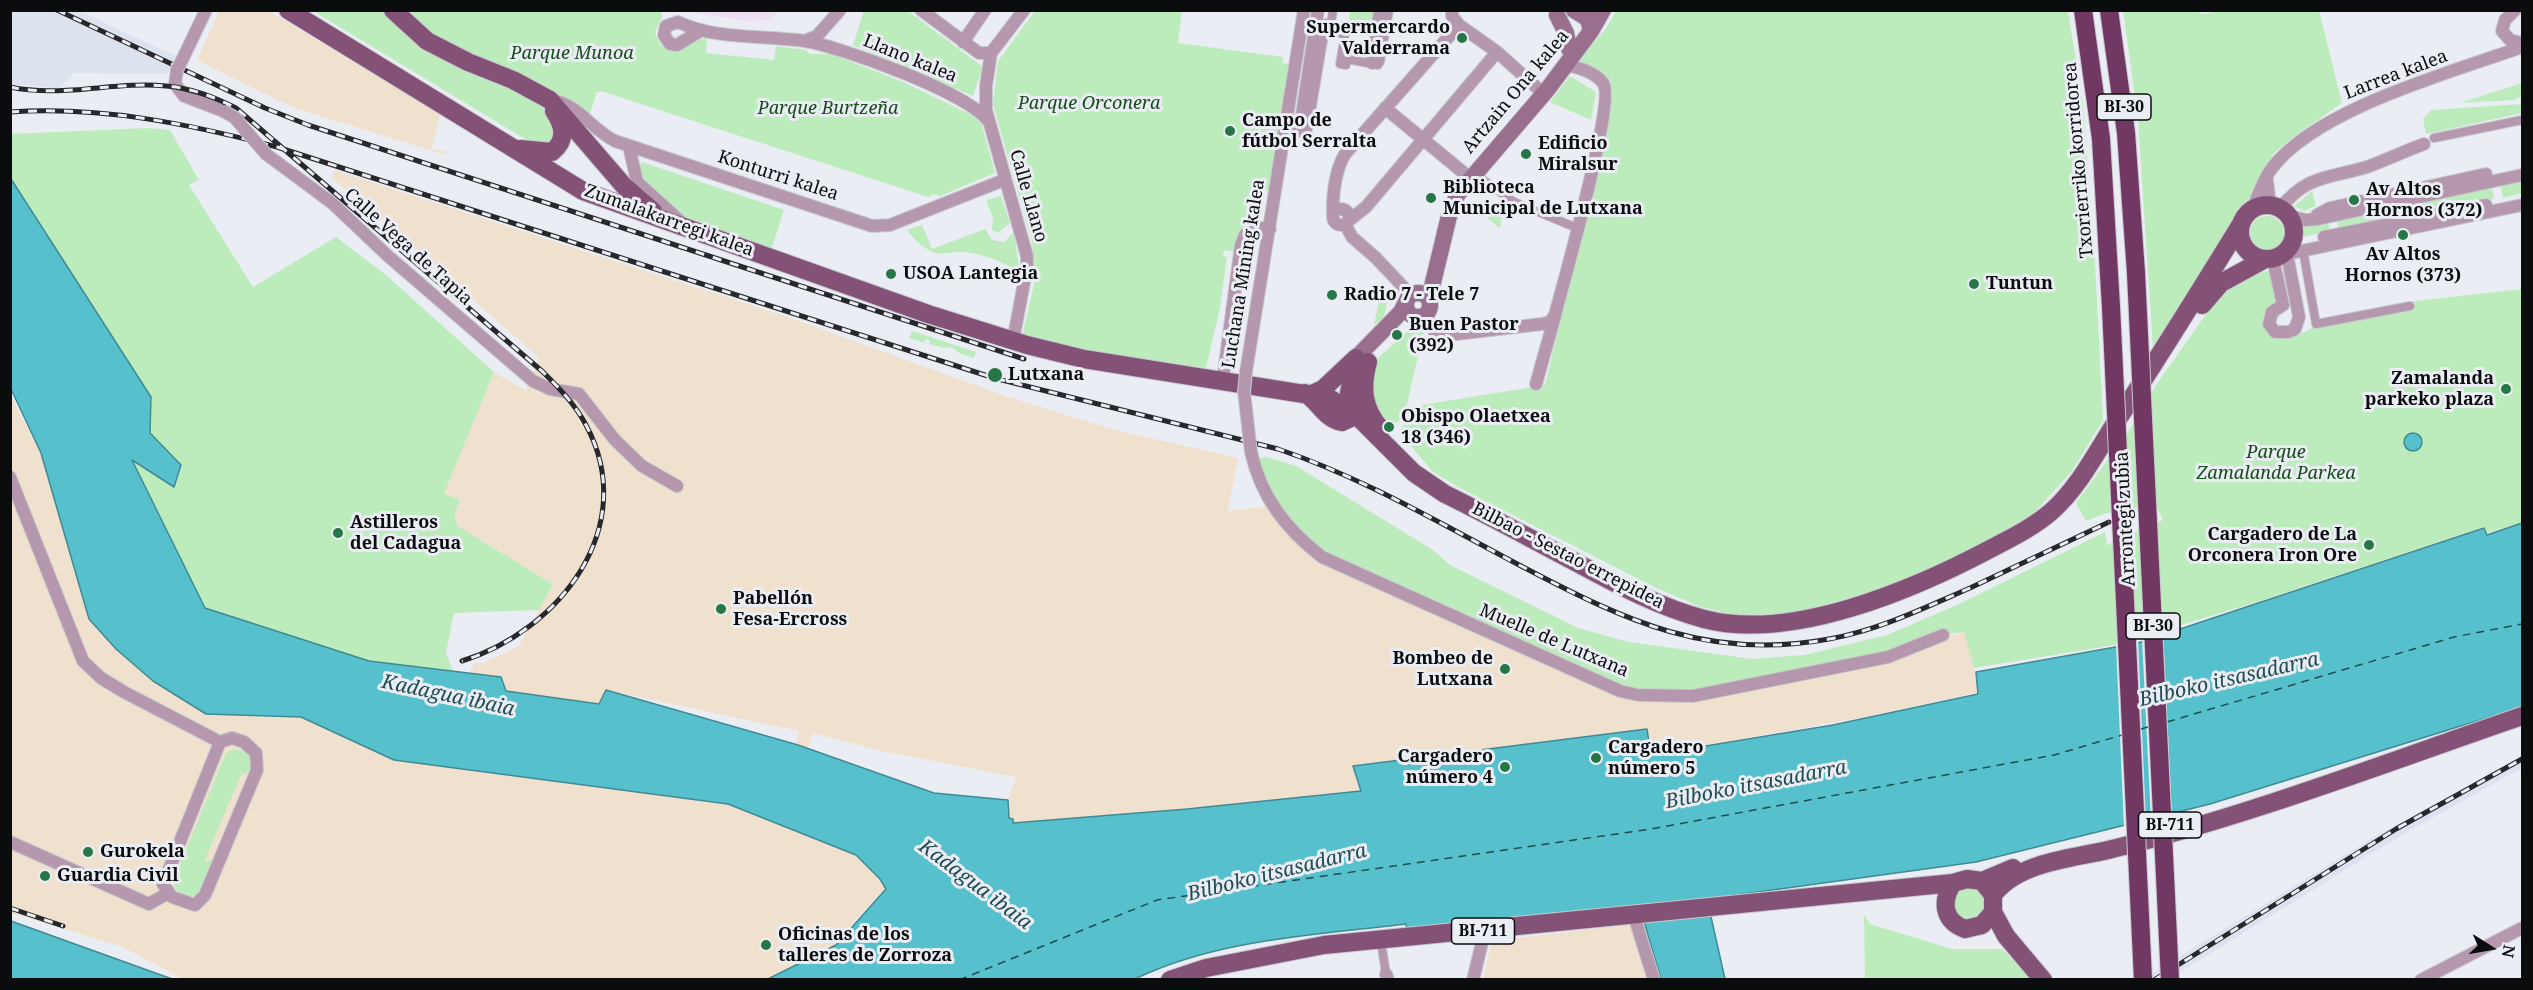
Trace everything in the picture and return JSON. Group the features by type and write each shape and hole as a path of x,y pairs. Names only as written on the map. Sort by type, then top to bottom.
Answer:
{"highway":[{"name":"Txorierriko korridorea","path":"2083,10 2101,140 2111,307"},
{"name":"Arrontegi zubia","path":"2109,10 2122,93 2132,203 2170,980"},
{"name":"Arrontegi zubia","path":"2111,307 2143,980"}],"main road":[{"name":"Zumalakarregi kalea","path":"288,10 583,191 1013,341 1084,359 1330,395 1359,410"},
{"path":"393,10 427,41 513,80 547,99 624,186 657,214 699,230"},
{"path":"1574,10 1593,21"},
{"path":"1569,49 1566,33 1557,15 1593,21"},
{"name":"Artzain Ona kalea","path":"1541,91 1569,49 1593,21"},
{"name":"Artzain Ona kalea","path":"1362,360 1401,312 1419,306 1450,210 1470,175 1541,91 1566,66 1593,21"},
{"path":"512,147 538,153 552,152 560,145 563,135 561,121 547,99"},
{"path":"2266,213 2294,231 2283,254 2256,258 2244,248 2240,232 2266,213"},
{"name":"Bilbao - Sestao errepidea","path":"1359,410 1445,494 1649,600 1681,612 1733,624 1758,624 1812,616 1884,598 1959,565 2027,529 2053,510 2074,485 2161,354 2266,213"},
{"name":"Bilbao - Sestao errepidea","path":"2161,354 2221,283 2283,254"},
{"path":"1308,393 1323,389 1362,360"},
{"path":"1359,410 1351,373 1362,360"},
{"name":"BI-711","path":"1790,899 1841,902 1921,891 1939,900 1945,906 1946,914 1957,926 1974,928 1987,903 2002,882 2050,862 2185,830 2523,716"},
{"name":"BI-711","path":"1170,980 1206,968 1324,945 1953,883 1967,879 1987,903"},
{"path":"1945,906 1945,898 1953,883"},
{"path":"1987,903 2006,936 2043,980"}],"street":[{"name":"Calle Vega de Tapia","path":"206,10 177,70 175,84 184,96 234,117 266,154 332,203 388,256 533,381 550,389 579,394 621,447 642,466 677,486"},
{"path":"804,41 822,31 840,10"},
{"name":"Llano kalea","path":"921,10 979,53 991,53"},
{"path":"963,42 985,10"},
{"path":"990,127 986,90 991,53 1024,10"},
{"name":"Luchana Mining kalea","path":"1251,452 1244,392 1246,372 1288,130 1304,10"},
{"path":"1288,130 1298,126 1301,121 1318,10"},
{"path":"1288,130 1302,134 1308,130 1331,10"},
{"path":"1331,10 1330,31 1345,34 1340,64 1346,65 1347,59 1380,62 1389,10"},
{"path":"1372,63 1380,10"},
{"path":"1452,10 1452,16 1459,25 1497,52 1541,91"},
{"path":"2515,10 2505,20 2502,31 2510,40 2523,45"},
{"path":"1459,25 1340,161 1333,216 1337,210 1345,209 1349,215 1346,223 1352,237 1376,258 1419,306 1435,333 1459,333 1542,324 1550,322 1555,315"},
{"name":"Llano kalea","path":"700,31 804,41 837,49 892,69 978,109 990,127"},
{"name":"Llano kalea","path":"822,31 826,41 837,49"},
{"name":"Larrea kalea","path":"2266,213 2266,178 2271,169 2298,143 2354,108 2523,45"},
{"path":"1346,223 1366,207 1497,52"},
{"path":"1536,384 1603,126 1606,93 1603,82 1587,71 1566,66"},
{"name":"Llano kalea","path":"968,104 978,101 986,90"},
{"name":"Konturri kalea","path":"547,99 569,106 602,135 642,151 881,227 1004,180"},
{"path":"1385,108 1422,140 1470,175 1514,202 1575,234"},
{"path":"2266,213 2298,188 2314,180 2374,164 2429,141 2523,120"},
{"name":"Calle Llano","path":"990,127 1025,247 1027,267 1013,341"},
{"path":"629,146 637,182 649,196 699,230"},
{"path":"632,165 642,151"},
{"path":"2305,220 2330,208 2523,167"},
{"path":"2266,213 2305,220 2523,175"},
{"path":"2266,178 2266,213"},
{"path":"2283,254 2334,235 2523,198"},
{"path":"2283,254 2523,205"},
{"path":"1223,379 1245,235 1254,230 1270,229"},
{"path":"2283,254 2299,317 2295,329 2288,332 2276,332 2269,324 2272,312 2283,305 2283,254"},
{"path":"2283,254 2316,324 2410,306"},
{"name":"Muelle de Lutxana","path":"1251,452 1262,488 1272,506 1287,526 1322,557 1620,691 1638,695 1694,696 1888,657 1943,635"},
{"path":"10,477 83,661 101,678 124,692 220,742 238,739 251,746 256,753 257,770 203,900 195,905 168,893 163,884 220,742"},
{"path":"10,842 149,904 168,893"},
{"path":"1638,915 1654,980"},
{"path":"2421,980 2523,928"},
{"path":"1473,980 1485,930"},
{"path":"1381,941 1387,977"}],"shaded area":[{"path":"10,11 79,11 178,57 172,71 164,74 74,73 59,88 11,84"},
{"path":"219,11 268,11 440,113 432,149 446,151 445,155 292,107 197,60"},
{"path":"685,11 777,11 771,20 746,21"},
{"path":"334,170 785,316 1008,397 1115,430 1238,458 1228,511 1272,506 1638,695 1888,657 1965,631 1980,692 1864,717 1651,755 1647,729 1353,766 1361,791 1187,809 1013,823 1009,819 1008,800 1016,777 882,751 813,733 808,749 796,745 799,731 606,690 599,704 506,691 501,677 470,673 474,663 483,663 519,646 553,584 459,527 454,520 460,500 443,493 494,372 526,391 539,357 332,178"},
{"path":"10,395 41,453 89,619 206,713 301,717 394,760 728,804 856,855 880,879 886,889 857,918 836,945 768,980 183,979 120,946 11,913"},
{"path":"2522,752 2522,768 2402,835 2169,979 2141,980 2374,837 2520,757"},
{"path":"1644,923 1661,979 1483,980 1492,941"}],"green space":[{"path":"864,10 908,11 983,67 973,96 853,45"},
{"path":"2192,10 2203,14 2224,10 2319,11 2342,103 2274,153 2248,200 2238,208 2230,228 2153,349 2138,119 2123,11"},
{"path":"313,11 383,11 399,27 433,51 534,98 556,120 552,145 535,145"},
{"name":"Parque Burtzeña","path":"398,11 662,11 662,17 655,32 661,45 667,50 681,51 695,40 707,38 706,53 774,60 776,46 806,50 810,54 831,54 903,82 980,119 995,173 940,196 934,194 928,197 604,92 597,92 589,116 556,93 432,38"},
{"name":"Parque Orconera","path":"1035,11 1182,11 1178,43 1283,57 1283,63 1291,65 1273,191 1264,190 1262,204 1251,202 1236,252 1224,250 1223,256 1227,257 1220,308 1206,368 1090,351 1022,337 1035,280 1032,242 993,104 998,61"},
{"path":"1350,11 1374,11 1372,24 1349,21"},
{"path":"1616,11 2068,11 2083,103 2095,263 2103,420 2072,471 2033,514 1946,563 1891,586 1795,613 1734,615 1701,607 1654,587 1462,489 1433,472 1399,432 1416,406 1545,385 1607,127 1609,82 1598,70 1578,60 1605,30"},
{"path":"1570,76 1596,92 1591,120 1550,102"},
{"path":"2522,83 2522,96 2514,100 2460,103"},
{"path":"2522,104 2522,113 2426,134 2423,119 2431,110"},
{"path":"148,128 170,130 199,180 189,185 253,287 336,237 386,275 494,372 444,493 460,500 455,514 459,527 553,584 539,610 454,613 446,653 453,671 369,661 204,608 136,474 132,458 174,486 181,465 150,433 151,397 11,179 11,134"},
{"path":"642,162 784,210 770,253 714,232 658,199 646,184 639,168"},
{"path":"2522,180 2522,193 2503,198 2500,184"},
{"path":"2492,186 2494,199 2338,229 2337,221"},
{"path":"2312,191 2316,206 2304,211 2294,206"},
{"path":"1001,196 1010,223 998,233 992,230 993,218 986,200"},
{"path":"1489,201 1503,211 1500,228 1482,214"},
{"path":"2267,216 2279,221 2284,233 2279,245 2267,250 2255,245 2250,233 2255,221"},
{"path":"2328,222 2330,231 2302,237 2301,226"},
{"path":"922,225 932,249 985,229 992,240 1004,242 1014,232 1020,275 1009,266 986,257 964,252 936,253 932,251 920,244 907,230"},
{"name":"Parque Zamalanda Parkea","path":"2269,271 2276,302 2264,314 2263,324 2271,336 2277,337 2303,333 2318,322 2415,301 2522,289 2522,523 2487,533 2484,527 2254,603 2115,645 1974,668 1964,632 1943,635 1888,657 1693,696 1638,695 1303,543 1251,459 1267,457 1296,466 1433,550 1450,565 1578,628 1629,642 1752,659 1804,655 1887,635 1957,605 2105,532 2107,545 2163,520 2155,503 2104,514 2086,521 2076,503 2128,432 2156,385 2223,290 2246,275"},
{"path":"1384,284 1389,290 1384,318 1374,325 1381,289"},
{"path":"1421,319 1426,321 1405,413 1397,423 1382,420 1372,402 1376,360"},
{"path":"912,331 976,352 974,358 959,353 952,347 944,348 929,344 930,340 926,339 924,343 909,338"},
{"path":"233,749 248,752 253,770 241,775 204,862 216,859 206,884 198,893 186,897 177,892 173,881 226,753"},
{"path":"1970,886 1982,891 1987,903 1982,915 1970,920 1958,915 1953,903 1958,891"},
{"path":"1864,914 1870,924 1952,949 2002,949 2032,979 1865,979"}],"water":[{"path":"11,179 151,397 150,433 181,465 174,487 132,460 205,608 369,661 501,677 506,691 599,704 606,690 798,745 934,793 1008,800 1009,818 1013,819 1013,823 1187,809 1361,791 1353,766 1647,729 1651,755 1833,725 1978,694 1976,672 2138,643 2484,528 2487,535 2522,523 2522,707 2210,804 1976,862 1707,899 1725,979 1661,979 1640,908 1407,930 1406,924 1303,936 1233,947 1200,955 1135,979 768,979 836,945 886,889 880,879 856,855 728,804 394,760 301,717 206,714 153,681 116,649 89,619 41,453 11,389"},
{"path":"2413,433 2419,436 2422,442 2419,448 2413,451 2407,448 2404,442 2407,436"},
{"path":"11,921 172,979 11,979"}],"pier":[{"path":"2163,631 2172,816 2151,821 2142,638"},
{"path":"2138,639 2146,823 2124,828 2116,644"}],"ferry route":[{"path":"2167,722 2454,637 2522,624"},
{"path":"2141,729 2151,726"},
{"path":"959,980 1157,900 1651,829 2054,755 2122,735"}],"railway":[{"path":"57,10 265,108 308,125 1024,359"},
{"path":"10,87 49,91 147,85 166,86 202,94 236,108 543,372 572,403 586,425 600,463 603,501 597,537 581,570 558,600 530,626 497,646 462,661"},
{"path":"10,112 112,114 178,124 277,147 994,378 1278,449 1372,488 1597,604 1670,632 1707,640 1745,645 1786,644 1829,639 1866,630 1901,618 1970,588 2109,522"},
{"path":"2154,980 2396,829 2522,759"},
{"path":"10,908 63,926"}],"place":[{"name":"Supermercardo Valderrama","path":"1462,38"},
{"name":"Campo de fútbol Serralta","path":"1230,131"},
{"name":"Edificio Miralsur","path":"1526,154"},
{"name":"Biblioteca Municipal de Lutxana","path":"1431,198"},
{"name":"Av Altos Hornos (372)","path":"2354,200"},
{"name":"Av Altos Hornos (373)","path":"2403,235"},
{"name":"USOA Lantegia","path":"891,274"},
{"name":"Tuntun","path":"1974,284"},
{"name":"Radio 7 - Tele 7","path":"1332,295"},
{"name":"Buen Pastor (392)","path":"1397,335"},
{"name":"Lutxana","path":"995,375"},
{"name":"Zamalanda parkeko plaza","path":"2506,389"},
{"name":"Obispo Olaetxea 18 (346)","path":"1389,427"},
{"name":"Astilleros del Cadagua","path":"338,533"},
{"name":"Cargadero de La Orconera Iron Ore","path":"2369,545"},
{"name":"Pabellón Fesa-Ercross","path":"721,609"},
{"name":"Bombeo de Lutxana","path":"1505,669"},
{"name":"Cargadero número 5","path":"1596,758"},
{"name":"Cargadero número 4","path":"1505,767"},
{"name":"Gurokela","path":"88,852"},
{"name":"Guardia Civil","path":"45,876"},
{"name":"Oficinas de los talleres de Zorroza","path":"766,945"}],"park label":[{"name":"Parque Munoa","path":"572,54"}],"water label":[{"name":"Bilboko itsasadarra","path":"2229,680"},
{"name":"Kadagua ibaia","path":"448,696"},
{"name":"Bilboko itsasadarra","path":"1756,785"},
{"name":"Bilboko itsasadarra","path":"1277,873"},
{"name":"Kadagua ibaia","path":"975,885"}]}
